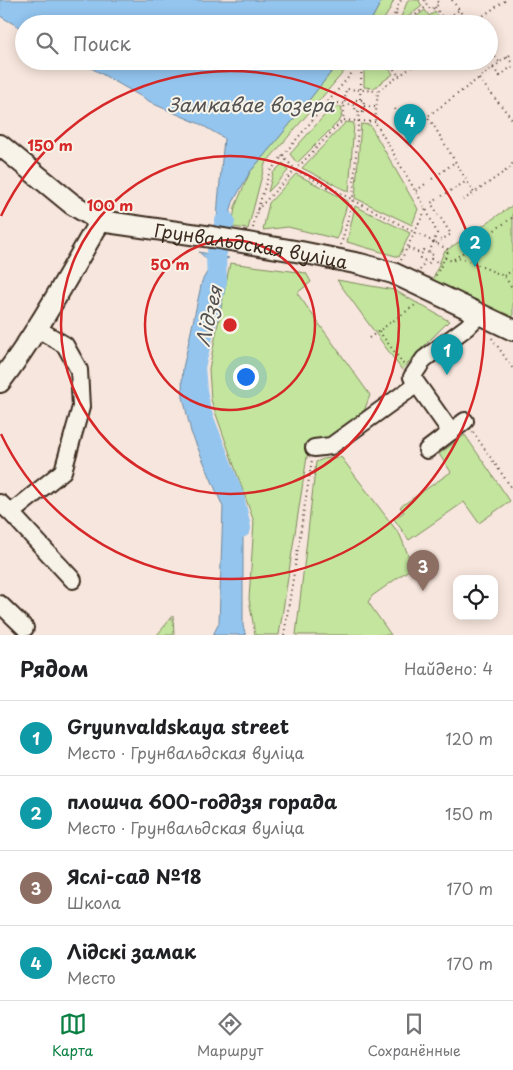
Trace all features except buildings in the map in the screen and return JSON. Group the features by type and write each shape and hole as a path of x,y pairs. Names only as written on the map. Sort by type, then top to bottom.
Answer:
{"main road":[{"name":"Грунвальдская вуліца","path":"0,145 72,204 100,221 212,237 360,264 393,273 513,330"},
{"path":"4,369 36,329 100,221"}],"street":[{"path":"314,448 331,446 415,380 424,359 467,327 480,314"},
{"path":"36,329 65,345 79,370 81,407 63,471 5,508 73,580"},
{"path":"415,380 451,432"},
{"path":"427,450 465,421"},
{"path":"0,604 25,628"}],"path":[{"path":"396,13 401,0"},
{"path":"425,0 431,10 439,4 436,0"},
{"path":"452,0 463,15"},
{"path":"484,15 506,0"},
{"path":"416,15 427,6"},
{"path":"435,7 441,15"},
{"path":"452,15 459,10"},
{"path":"498,60 500,63 509,56 513,64"},
{"path":"495,70 501,77 511,67 513,68"},
{"path":"254,223 270,170 354,70"},
{"path":"360,100 361,70"},
{"path":"395,70 399,76"},
{"path":"342,85 346,89 378,91 407,70"},
{"path":"395,109 409,132 490,70"},
{"path":"479,78 513,120"},
{"path":"257,211 344,120 346,89"},
{"path":"378,91 374,122 416,191 437,233 435,243 429,253"},
{"path":"356,100 360,100 364,100 363,112 355,111 356,100"},
{"path":"328,102 355,106"},
{"path":"364,106 376,107"},
{"path":"339,249 353,199 359,111"},
{"path":"429,118 474,193"},
{"path":"344,120 374,122"},
{"path":"282,156 296,170 449,250 435,279"},
{"path":"432,179 455,162"},
{"path":"463,200 511,167 513,162"},
{"path":"442,196 467,181"},
{"path":"416,191 428,182"},
{"path":"435,243 451,234 431,203 438,199"},
{"path":"399,264 426,209"},
{"path":"452,261 513,217"},
{"path":"407,248 422,254"},
{"path":"423,250 433,255 429,263 420,258 422,254 423,250"},
{"path":"445,258 452,261 460,258 504,276 513,289"},
{"path":"431,259 442,264"},
{"path":"419,271 425,261"},
{"path":"504,276 513,270"},
{"path":"369,338 422,300"},
{"path":"379,331 415,380"},
{"path":"489,334 513,369"},
{"path":"465,421 513,490"},
{"path":"284,635 314,448"}],"green space":[{"path":"382,0 394,0 387,15 374,15"},
{"path":"408,0 420,0 422,6 410,15 402,15"},
{"path":"425,10 428,15 419,15"},
{"path":"333,70 345,70 265,164 248,229 232,227 235,207 250,172"},
{"path":"364,70 390,70 393,74 374,88 364,87"},
{"path":"332,107 342,107 341,119 297,163 290,154"},
{"path":"346,122 354,123 349,192 302,168"},
{"path":"361,124 370,125 418,209 412,225 355,198"},
{"path":"283,163 288,171 268,192 273,173"},
{"path":"296,174 348,201 337,239 288,227 263,230 269,203"},
{"path":"513,205 513,319 432,281 444,252"},
{"path":"355,206 410,233 399,257 347,242"},
{"path":"230,263 306,273 311,282 297,293 370,395 363,414 327,442 309,444 279,635 255,635 249,599 254,522 211,400 209,369"},
{"path":"337,280 394,290 449,321 402,370"},
{"path":"465,435 510,501 479,523 464,502 409,540 394,519 404,512 400,507 451,472 439,454"},
{"path":"341,457 400,535 413,567 372,596 368,602 391,635 296,635 316,462 323,459"},
{"path":"173,616 174,635 157,635"}],"water":[{"path":"0,0 382,0 374,15 15,15 15,25 0,16"},
{"name":"Замкавае возера","path":"95,70 333,70 250,172 233,202 227,225 223,228 217,224 224,138 200,124 156,105"},
{"path":"199,252 229,258 219,262 194,376 200,412 243,522 243,626 246,635 213,635 219,623 223,507 191,432 183,397 183,368 202,281 210,267 209,261"}],"waterway":[{"name":"Лідзея","path":"225,221 216,256 217,281 195,367 201,411 234,496 241,528"}],"place":[{"name":"Лідскі замак","path":"410,145"},
{"name":"плошча 600-годдзя горада","path":"475,267"},
{"name":"Gryunvaldskaya street","path":"447,375"},
{"name":"Яслі-сад №18","path":"423,591"}]}
